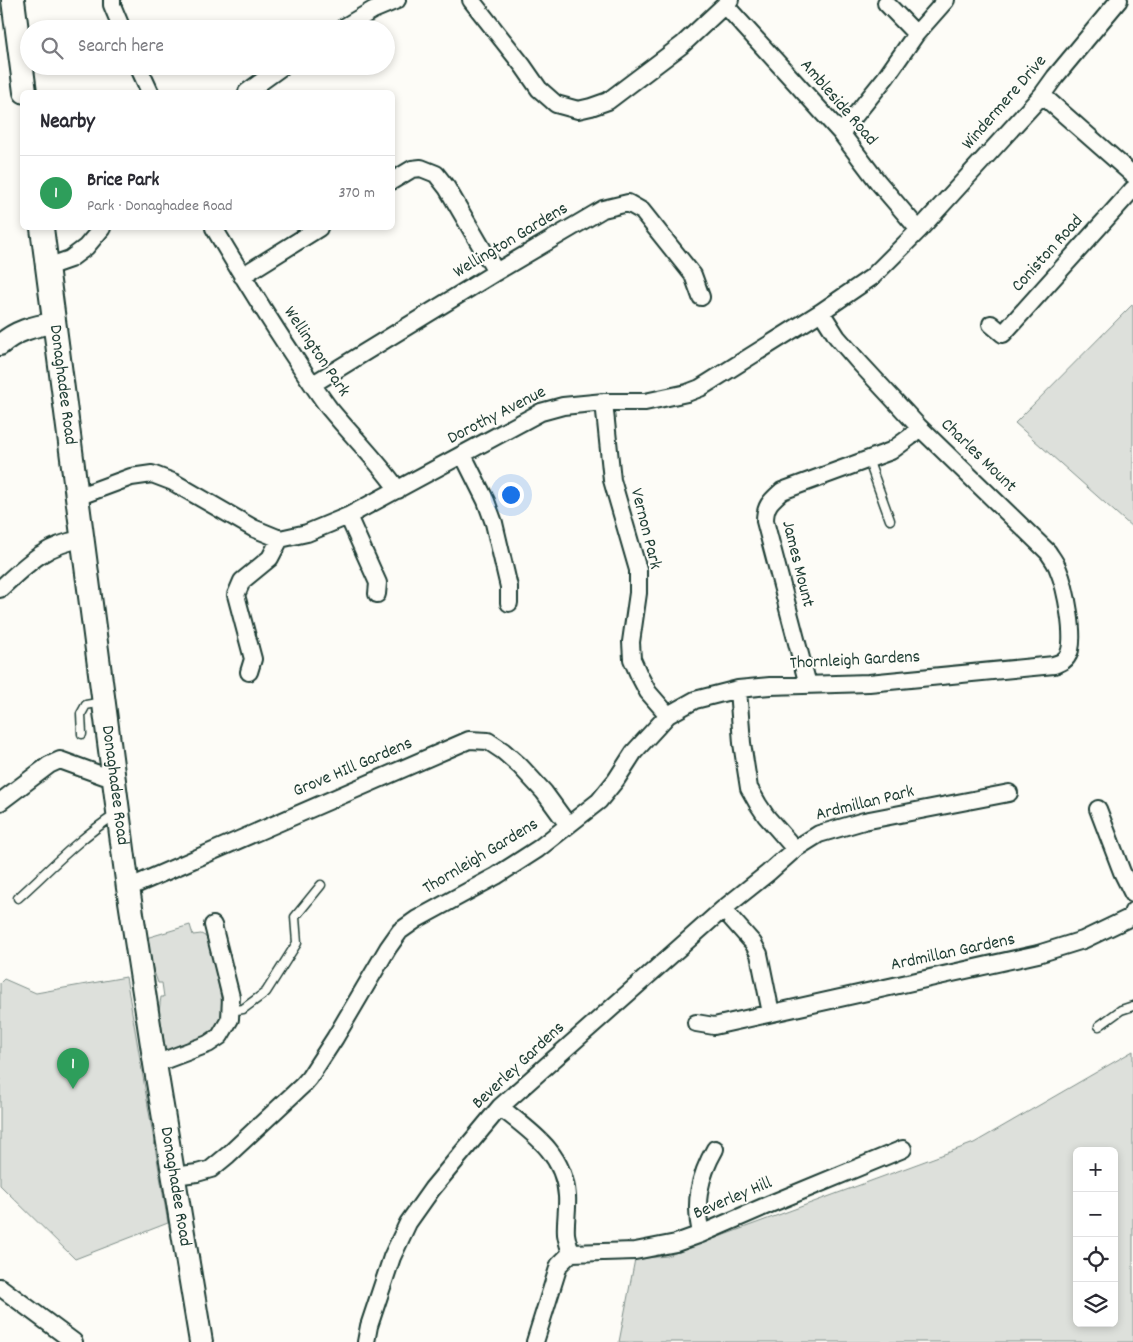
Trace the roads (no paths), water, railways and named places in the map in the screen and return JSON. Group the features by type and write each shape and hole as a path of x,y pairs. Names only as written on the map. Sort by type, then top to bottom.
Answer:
{"main road":[{"path":"13,0 20,34"},
{"path":"25,75 25,90"},
{"name":"Donaghadee Road","path":"42,230 128,888 201,1342"}],"street":[{"path":"112,0 118,20"},
{"path":"356,20 373,10 397,0"},
{"path":"471,0 539,89 556,104 578,110 608,101 682,45 727,2"},
{"path":"841,133 886,77 916,34 946,0"},
{"name":"Windermere Drive","path":"919,230 1042,95 1119,0"},
{"name":"Ambleside Road","path":"727,2 841,133 878,182 919,230"},
{"path":"886,3 916,34"},
{"path":"142,75 149,90"},
{"path":"250,90 271,75"},
{"path":"1042,95 1133,175"},
{"path":"395,179 412,169 421,168 436,174 447,188 496,272"},
{"name":"Coniston Road","path":"991,324 1003,334 1133,189"},
{"name":"Wellington Gardens","path":"312,384 603,209 628,203 642,211 693,275 701,297"},
{"path":"47,267 70,259 86,247 100,230"},
{"name":"Wellington Park","path":"215,230 275,329 312,384 330,408 388,475 398,490"},
{"path":"242,276 316,230"},
{"name":"Dorothy Avenue","path":"280,539 307,533 348,516 541,412 563,406 604,402 645,402 687,393 700,388 821,312 872,277 919,230"},
{"name":"Charles Mount","path":"821,312 837,337 852,355 919,427 1048,552 1058,568 1064,586 1072,645"},
{"path":"0,345 5,340 29,328 54,323"},
{"name":"Vernon Park","path":"604,402 612,480 638,570 638,593 631,642 632,659 648,692 668,715"},
{"name":"James Mount","path":"808,685 765,521 765,510 771,501 782,491 891,451 919,427"},
{"path":"463,455 486,501 494,523 509,587 509,603"},
{"path":"77,497 131,477 152,474 173,482 253,528 280,539 270,558 242,581 236,595 253,659 249,672"},
{"path":"348,516 378,583 377,594"},
{"path":"0,589 30,561 56,546 82,539"},
{"name":"Thornleigh Gardens","path":"174,1176 211,1169 303,1085 335,1038 400,931 416,919 496,876 538,849 599,801 616,780 634,752 668,715 695,700 738,689 770,686 869,683 1054,665 1067,658 1072,645"},
{"path":"738,689 742,743 750,788 766,816 795,849"},
{"name":"Grove HIll Gardens","path":"128,888 469,740 488,742 504,751 544,792 568,825"},
{"path":"0,802 49,764 60,760 104,776 114,776"},
{"name":"Ardmillan Park","path":"723,909 795,849 819,834 864,821 1009,793"},
{"path":"1098,809 1122,872 1133,894"},
{"path":"723,909 753,943 759,954 771,1013"},
{"name":"Beverley Gardens","path":"366,1342 369,1326 392,1257 408,1223 432,1190 500,1107 723,909"},
{"name":"Ardmillan Gardens","path":"696,1023 714,1026 1038,954 1083,940 1131,917 1133,911"},
{"path":"155,1064 208,1044 220,1036 230,1019 231,997 213,925"},
{"path":"500,1107 546,1145 557,1160 565,1178 568,1196 566,1234 571,1253 559,1265 536,1342"},
{"path":"701,1234 698,1208 701,1183 706,1164 715,1149"},
{"name":"Beverley Hill","path":"571,1253 635,1251 676,1243 904,1149"},
{"path":"0,1287 74,1342"}],"lane":[{"path":"868,459 890,520"},
{"path":"82,734 81,714 86,705 104,701"},
{"path":"18,898 82,840 118,812"},
{"path":"230,1011 243,1009 266,992 297,943 295,917 322,885"},
{"path":"1099,1026 1121,1010 1133,1006"}],"place":[{"name":"Brice Park","path":"73,1089"}]}
